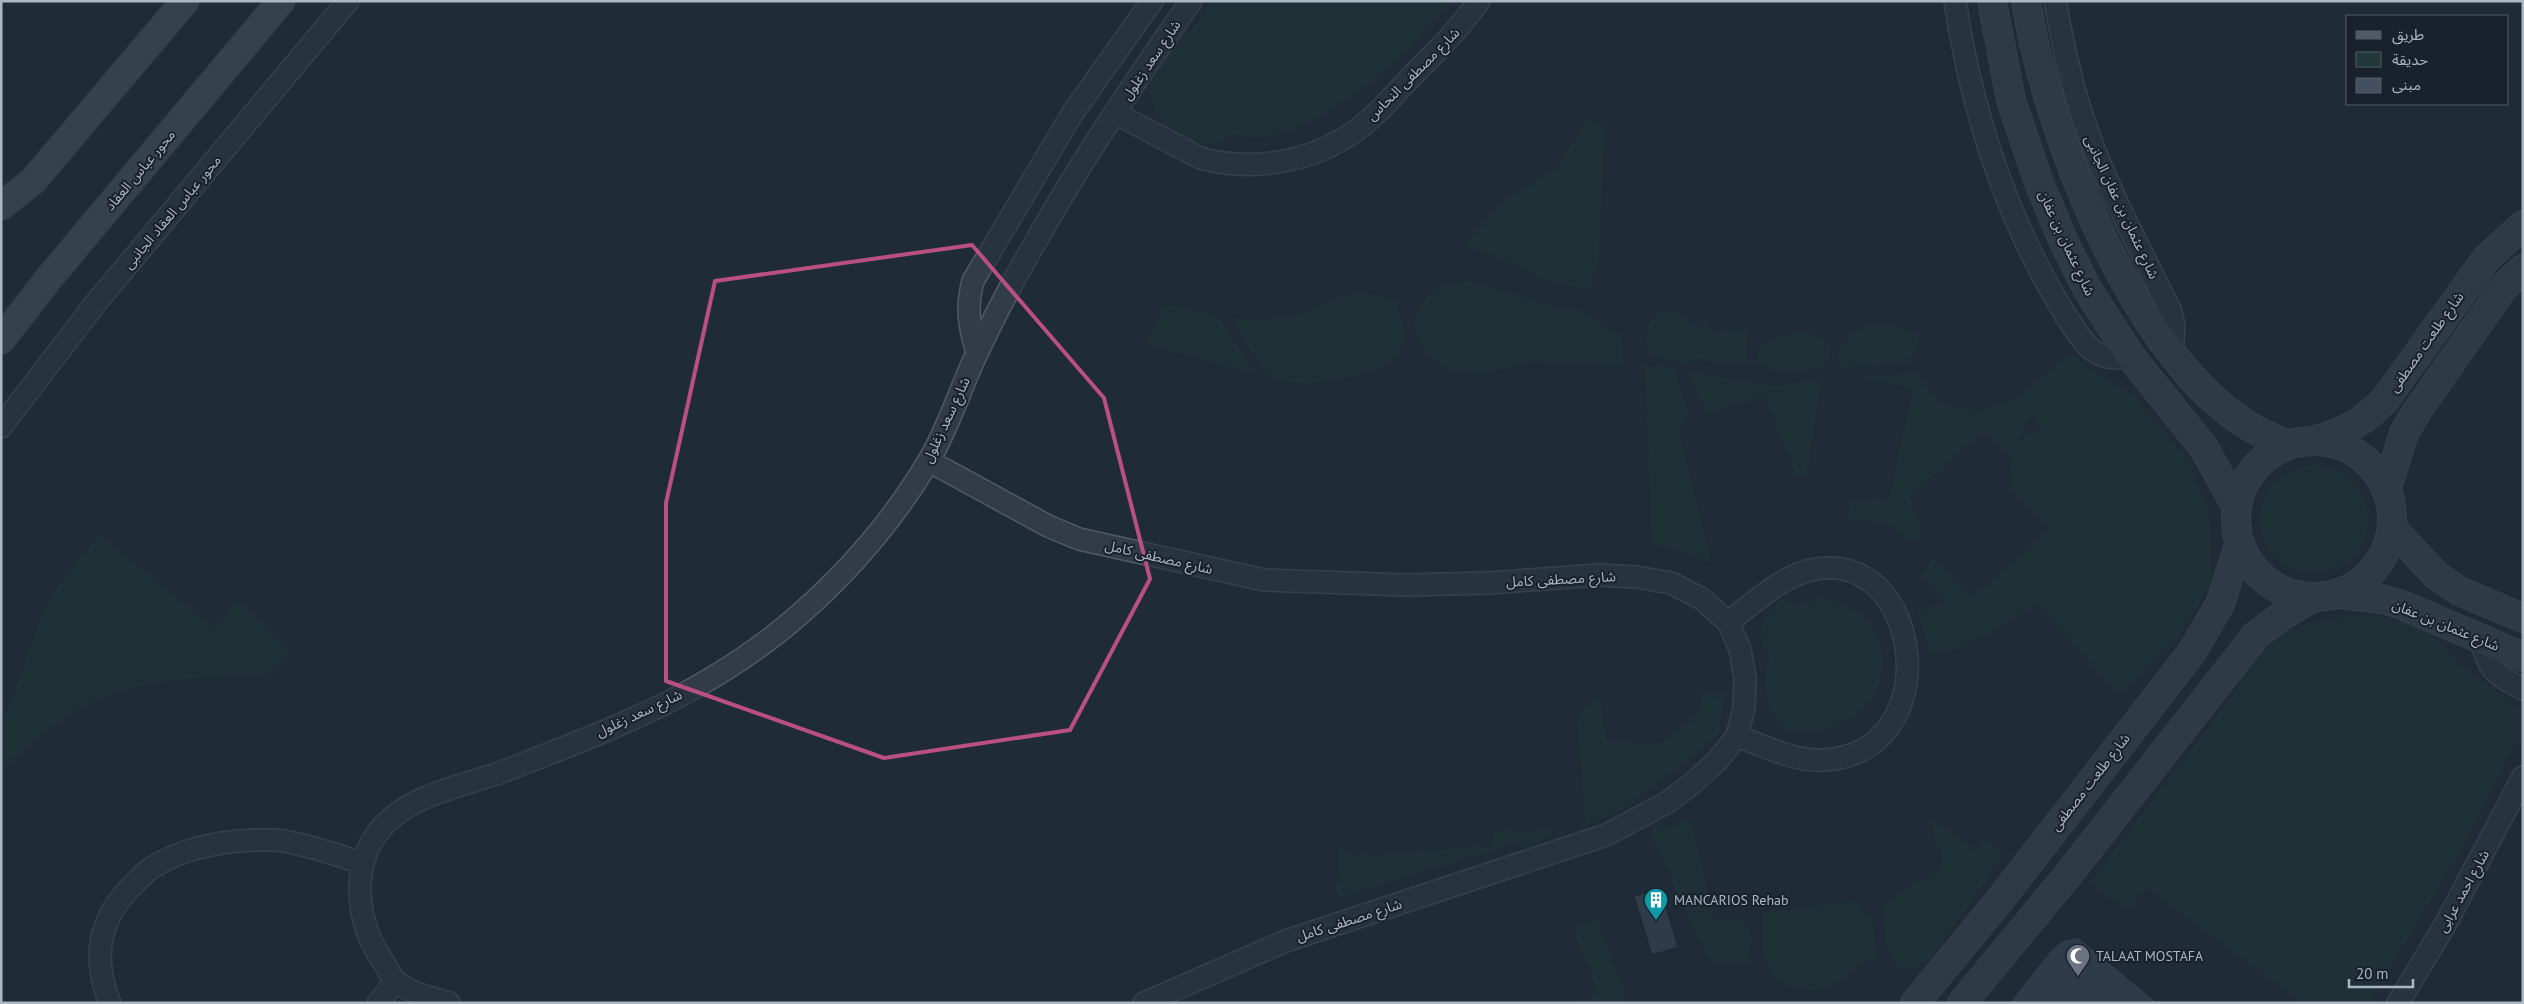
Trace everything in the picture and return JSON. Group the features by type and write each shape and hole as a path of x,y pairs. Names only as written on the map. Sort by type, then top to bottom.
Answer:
{"main road":[{"path":"1,206 33,181 184,1"},
{"name":"محور عباس العقاد","path":"1,340 50,277 281,1"}],"street":[{"path":"977,352 970,331 968,309 973,281 1072,114 1152,1"},
{"name":"شارع سعد زغلول","path":"449,1003 427,996 396,981 372,946 360,905 363,862 376,836 396,814 423,800 500,772 630,720 746,656 799,616 869,545 929,461 977,352 1034,244 1115,113 1191,1"},
{"name":"شارع مصطفى النحاس","path":"1115,113 1200,158 1214,161 1246,165 1278,162 1309,154 1340,140 1368,121 1458,30 1480,1"},
{"path":"1955,1 1961,42 1980,121 2019,227 2062,310 2089,348 2109,357 2132,357"},
{"name":"شارع عثمان بن عفان","path":"1992,1 2011,100 2038,180 2063,240 2089,292 2132,357 2204,448 2236,506"},
{"path":"2026,1 2032,44 2072,167 2104,242 2138,304 2172,353 2196,383 2239,420 2265,436 2288,444"},
{"name":"شارع عثمان بن عفان الجانبى","path":"2055,1 2066,58 2085,125 2112,189 2171,312 2174,326 2172,353"},
{"name":"محور عباس العقاد الجانبى","path":"1,427 95,304 346,4"},
{"name":"شارع طلعت مصطفى","path":"2316,440 2359,423 2374,411 2387,397 2486,258 2523,225"},
{"path":"2386,488 2404,433 2417,410 2504,287 2523,269"},
{"path":"2316,440 2345,447 2370,464 2386,488 2392,507 2392,528 2387,549 2375,568 2359,584 2339,594 2312,598 2289,594 2267,583 2250,566 2239,546 2235,526 2236,506 2242,486 2253,468 2269,454 2288,444 2316,440"},
{"name":"شارع مصطفى كامل","path":"929,461 1048,526 1079,539 1264,580 1405,585 1488,583 1599,575 1636,577 1670,583 1702,598 1728,622 1740,649 1745,678 1744,708 1737,736 1717,761 1668,802 1606,835 1286,941 1144,1003"},
{"path":"2392,528 2436,575 2459,591 2523,618"},
{"name":"شارع طلعت مصطفى","path":"1915,1003 1999,901 2192,652 2220,604 2239,546"},
{"path":"1728,622 1794,574 1813,569 1833,569 1852,573 1871,581 1887,599 1899,621 1906,644 1908,669 1904,694 1896,716 1882,737 1865,749 1845,757 1824,760 1802,759 1737,736"},
{"name":"شارع عثمان بن عفان","path":"2339,594 2382,599 2402,605 2523,657"},
{"path":"1962,1003 2068,875 2256,635 2283,615 2312,598"},
{"path":"2481,639 2489,666 2503,678 2523,689"},
{"name":"شارع احمد عرابى","path":"2398,1003 2445,925 2523,777"},
{"path":"110,1003 102,983 99,957 103,932 113,908 130,887 151,868 178,855 205,846 233,841 277,840 363,862"},
{"path":"378,1003 396,981"}],"highlighted area":[{"path":"972,245 1104,398 1150,579 1070,730 884,758 666,681 666,503 715,281"}],"green space":[{"path":"1213,1 1449,1 1397,59 1360,90 1339,104 1292,129 1274,135 1252,137 1232,135 1217,142 1202,144 1190,142 1168,129 1154,107 1151,95 1151,82 1182,35 1191,32"},
{"path":"1589,120 1605,125 1599,258 1589,288 1561,286 1465,244 1509,198 1556,169"},
{"path":"1469,280 1541,303 1581,311 1622,337 1623,364 1619,366 1533,362 1482,374 1448,370 1427,352 1414,329 1415,318 1431,291"},
{"path":"1359,292 1379,295 1395,302 1401,317 1404,342 1398,354 1386,364 1370,372 1350,378 1293,383 1273,378 1247,344 1232,318 1282,317 1307,311 1343,296"},
{"path":"1172,305 1217,315 1256,374 1147,345 1163,307"},
{"path":"1677,311 1690,326 1704,320 1713,332 1747,330 1747,363 1720,364 1695,358 1686,364 1659,358 1646,347 1648,326 1656,312"},
{"path":"1870,324 1899,325 1918,336 1919,346 1905,363 1842,367 1837,354 1850,333"},
{"path":"1810,332 1832,347 1825,367 1790,372 1774,370 1756,362 1762,342 1781,335"},
{"path":"2070,353 2094,372 2133,395 2188,460 2210,514 2212,581 2179,636 2120,694 2038,604 1958,650 1930,653 1918,611 1947,603 1920,573 1933,559 1973,598 2052,528 2012,488 2011,467 2014,452 2023,439 2041,427 2032,415 2011,457 1984,429 1909,497 1922,529 1916,543 1893,527 1850,518 1849,500 1889,499 1913,389 1858,376 1914,373 1941,403 1978,411 2021,397"},
{"path":"1645,365 1674,369 1689,415 1678,429 1712,565 1685,551 1652,543"},
{"path":"1688,371 1777,386 1822,377 1806,478 1796,475 1764,396 1707,414"},
{"path":"2314,465 2335,469 2352,481 2364,498 2368,519 2364,540 2352,557 2335,569 2314,573 2293,569 2276,557 2264,540 2260,519 2264,498 2276,481 2293,469"},
{"path":"99,535 214,628 238,600 291,652 266,677 189,679 154,684 122,692 90,704 60,720 31,743 1,771 1,719 6,715 41,617 58,586"},
{"path":"1825,598 1852,609 1870,625 1881,645 1883,666 1877,688 1864,707 1844,722 1818,732 1788,732 1775,715 1767,697 1766,679 1769,658 1761,639 1762,626 1765,619 1783,599 1800,604"},
{"path":"2375,615 2424,627 2468,672 2518,705 2523,710 2523,744 2515,745 2456,859 2368,1003 2304,1003 2146,887 2129,909 2109,897 2092,880 2237,690 2239,680 2245,668 2255,657 2281,635 2295,628 2326,620"},
{"path":"1726,687 1719,733 1681,766 1641,794 1631,805 1593,824 1586,824 1577,717 1585,707 1600,697 1606,741 1661,743 1698,715 1703,692 1714,698"},
{"path":"1690,817 1715,920 1735,918 1747,925 1750,931 1751,944 1746,963 1715,963 1707,958 1651,834 1654,826 1659,825 1667,829"},
{"path":"1933,820 1975,850 1984,840 2004,854 1935,953 1919,966 1900,972 1886,947 1883,908 1905,888 1940,869 1942,854 1934,837"},
{"path":"1551,829 1552,836 1522,848 1516,843 1340,897 1334,886 1340,884 1338,844 1352,856 1492,846 1493,832"},
{"path":"1857,901 1864,915 1872,913 1877,957 1855,966 1836,983 1820,990 1810,991 1791,986 1774,975 1768,968 1764,954 1763,913"},
{"path":"1596,919 1629,1003 1578,1003 1595,996 1597,990 1573,928"}],"building":[{"name":"MANCARIOS Rehab","path":"1660,888 1678,947 1652,955 1634,896"},
{"name":"TALAAT MOSTAFA","path":"2078,937 2158,1003 2009,1003 2051,950 2063,940"}],"place":[{"name":"MANCARIOS Rehab","path":"1656,921"},
{"name":"TALAAT MOSTAFA","path":"2078,977"}]}
